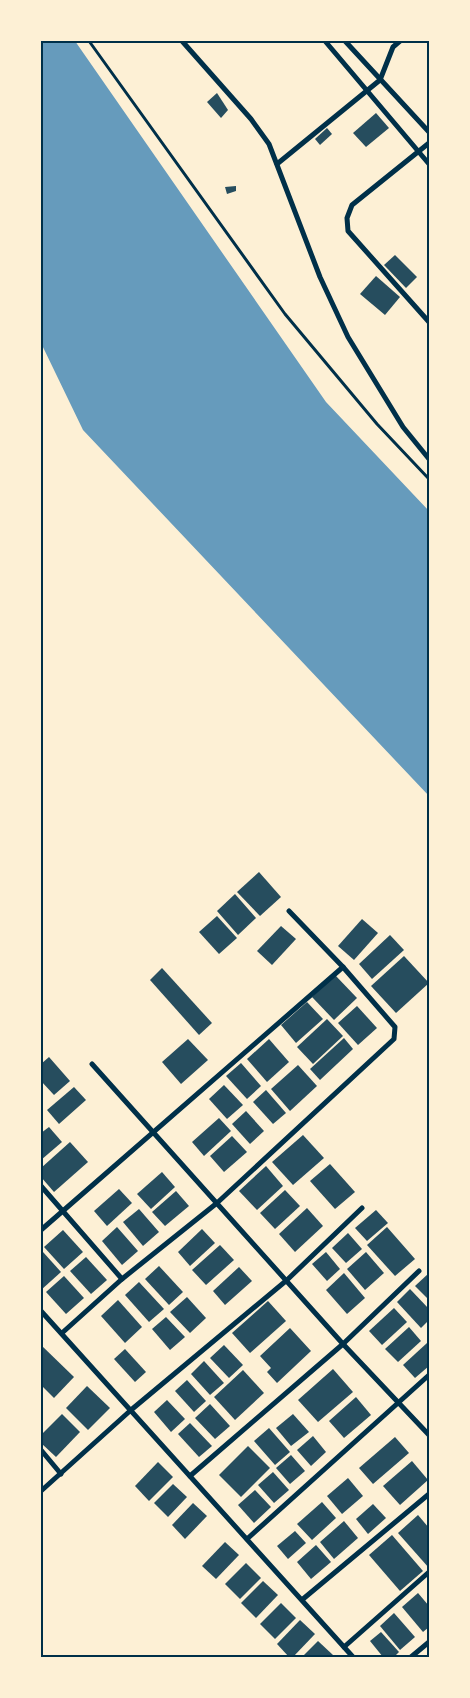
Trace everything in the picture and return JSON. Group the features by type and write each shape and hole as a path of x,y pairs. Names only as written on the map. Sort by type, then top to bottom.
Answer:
{"street":[{"path":"182,41 251,119 270,144 320,277 348,337 403,427 429,459"},
{"path":"325,41 429,164"},
{"path":"345,41 429,132"},
{"path":"277,164 380,80 393,47 400,41"},
{"path":"429,143 352,205 347,218 348,231 429,322"},
{"path":"62,1333 122,1279 217,1203 394,1039 396,1027 343,967 289,911"},
{"path":"41,1230 154,1134 343,967"},
{"path":"92,1064 343,1344 429,1435"},
{"path":"41,1186 122,1279"},
{"path":"41,1492 131,1410 287,1280 362,1208"},
{"path":"190,1476 343,1344 419,1271"},
{"path":"41,1310 303,1599 353,1657"},
{"path":"247,1539 429,1375"},
{"path":"41,1450 61,1474"},
{"path":"303,1599 429,1494"},
{"path":"344,1647 429,1572"},
{"path":"411,1657 429,1642"}],"path":[{"path":"89,41 285,314 377,424 429,480"}],"water":[{"path":"41,41 75,41 326,402 429,511 429,796 83,430 41,343"}],"building":[{"path":"217,93 228,110 221,118 207,102"},
{"path":"376,113 389,128 366,147 353,133"},
{"path":"327,128 332,134 320,145 315,139"},
{"path":"236,186 236,191 227,194 225,187"},
{"path":"395,255 417,277 406,288 384,265"},
{"path":"376,276 400,297 385,315 360,294"},
{"path":"259,872 281,897 260,916 237,892"},
{"path":"235,894 256,918 238,935 217,911"},
{"path":"217,916 237,938 219,954 199,932"},
{"path":"362,919 378,933 354,960 338,946"},
{"path":"281,926 296,939 272,965 257,951"},
{"path":"390,935 404,950 372,979 359,964"},
{"path":"404,956 429,983 396,1013 371,986"},
{"path":"162,968 212,1023 199,1035 150,980"},
{"path":"335,975 357,998 334,1020 312,997"},
{"path":"307,1002 323,1019 296,1043 281,1025"},
{"path":"357,1006 377,1028 358,1045 338,1023"},
{"path":"327,1019 343,1036 313,1064 297,1047"},
{"path":"344,1038 353,1049 320,1080 310,1069"},
{"path":"188,1039 208,1060 181,1084 162,1062"},
{"path":"269,1039 289,1062 267,1082 247,1059"},
{"path":"49,1057 70,1081 54,1095 41,1081 41,1064"},
{"path":"241,1063 261,1086 247,1099 226,1076"},
{"path":"298,1065 317,1086 290,1111 271,1089"},
{"path":"224,1085 243,1105 227,1119 209,1099"},
{"path":"74,1087 86,1100 59,1124 47,1110"},
{"path":"266,1090 286,1113 273,1124 253,1102"},
{"path":"246,1111 264,1131 250,1144 232,1124"},
{"path":"219,1118 231,1131 204,1156 192,1142"},
{"path":"49,1127 62,1142 41,1160 41,1133"},
{"path":"303,1135 324,1158 293,1185 272,1162"},
{"path":"232,1136 247,1152 224,1172 210,1156"},
{"path":"70,1142 88,1162 54,1192 41,1177 41,1168"},
{"path":"330,1164 355,1192 335,1209 310,1181"},
{"path":"266,1166 283,1186 257,1210 239,1191"},
{"path":"162,1172 175,1187 151,1209 137,1194"},
{"path":"119,1189 132,1203 107,1226 94,1211"},
{"path":"285,1190 300,1206 275,1229 260,1213"},
{"path":"176,1191 189,1206 165,1226 152,1212"},
{"path":"307,1208 323,1226 295,1252 279,1234"},
{"path":"139,1209 159,1232 143,1246 123,1222"},
{"path":"376,1210 388,1223 367,1241 355,1228"},
{"path":"117,1227 138,1251 122,1265 102,1241"},
{"path":"387,1227 415,1259 395,1276 367,1245"},
{"path":"202,1229 215,1243 190,1266 178,1252"},
{"path":"63,1230 83,1252 64,1269 44,1247"},
{"path":"348,1233 362,1249 346,1263 332,1248"},
{"path":"220,1245 234,1260 206,1285 192,1270"},
{"path":"43,1252 61,1272 41,1290 41,1253"},
{"path":"326,1252 340,1269 327,1281 312,1264"},
{"path":"366,1252 384,1273 365,1290 347,1269"},
{"path":"86,1257 107,1280 91,1294 70,1271"},
{"path":"159,1266 183,1292 169,1305 145,1279"},
{"path":"239,1267 252,1281 225,1305 213,1291"},
{"path":"344,1273 365,1298 347,1314 326,1290"},
{"path":"429,1273 429,1300 415,1286"},
{"path":"64,1276 84,1298 66,1314 46,1292"},
{"path":"139,1282 164,1309 149,1322 125,1295"},
{"path":"410,1289 429,1309 429,1320 421,1328 397,1302"},
{"path":"187,1297 206,1318 190,1333 170,1312"},
{"path":"118,1300 142,1327 125,1343 101,1316"},
{"path":"268,1301 286,1321 250,1353 232,1333"},
{"path":"394,1308 407,1322 382,1345 369,1331"},
{"path":"166,1317 185,1337 170,1350 152,1329"},
{"path":"409,1327 421,1341 398,1362 385,1349"},
{"path":"290,1328 311,1351 277,1383 267,1372 271,1368 260,1356"},
{"path":"427,1343 429,1366 415,1378 403,1365"},
{"path":"41,1345 74,1377 54,1398 41,1385"},
{"path":"224,1345 243,1365 229,1378 210,1358"},
{"path":"125,1349 146,1372 135,1382 114,1359"},
{"path":"204,1361 224,1383 210,1395 191,1374"},
{"path":"333,1369 353,1392 318,1422 298,1400"},
{"path":"243,1370 264,1393 235,1420 214,1397"},
{"path":"187,1380 206,1401 194,1412 175,1391"},
{"path":"87,1386 110,1408 88,1430 66,1408"},
{"path":"356,1397 371,1415 344,1438 329,1421"},
{"path":"167,1400 185,1419 171,1432 154,1412"},
{"path":"210,1404 230,1426 215,1439 195,1418"},
{"path":"62,1414 80,1432 56,1457 41,1443 41,1435"},
{"path":"293,1414 309,1432 291,1446 276,1428"},
{"path":"190,1423 212,1446 199,1457 178,1434"},
{"path":"269,1428 290,1452 275,1465 254,1441"},
{"path":"313,1436 326,1452 311,1466 297,1450"},
{"path":"395,1437 409,1453 373,1484 359,1468"},
{"path":"248,1446 270,1468 241,1497 219,1475"},
{"path":"291,1455 305,1471 290,1484 276,1468"},
{"path":"412,1461 428,1480 400,1505 383,1486"},
{"path":"158,1462 173,1477 149,1501 135,1486"},
{"path":"273,1472 289,1490 274,1503 258,1485"},
{"path":"348,1478 363,1496 342,1514 327,1496"},
{"path":"173,1484 187,1497 168,1517 154,1503"},
{"path":"255,1490 271,1507 254,1523 238,1505"},
{"path":"322,1502 336,1518 312,1540 297,1524"},
{"path":"193,1503 207,1516 185,1539 172,1525"},
{"path":"373,1504 386,1518 368,1534 356,1519"},
{"path":"418,1515 429,1528 429,1568 398,1533"},
{"path":"344,1521 358,1538 334,1559 320,1542"},
{"path":"295,1531 306,1543 288,1559 277,1546"},
{"path":"392,1535 423,1571 400,1591 369,1555"},
{"path":"225,1542 239,1555 216,1579 202,1566"},
{"path":"316,1545 331,1562 311,1579 297,1562"},
{"path":"246,1563 261,1578 240,1599 225,1584"},
{"path":"263,1581 278,1595 256,1618 241,1603"},
{"path":"418,1593 429,1606 429,1627 423,1632 402,1607"},
{"path":"281,1603 296,1618 275,1639 260,1624"},
{"path":"394,1613 415,1637 400,1650 380,1626"},
{"path":"300,1620 315,1634 293,1657 289,1657 277,1644"},
{"path":"381,1632 399,1652 394,1657 383,1657 370,1641"},
{"path":"318,1641 333,1655 331,1657 302,1657"}]}
